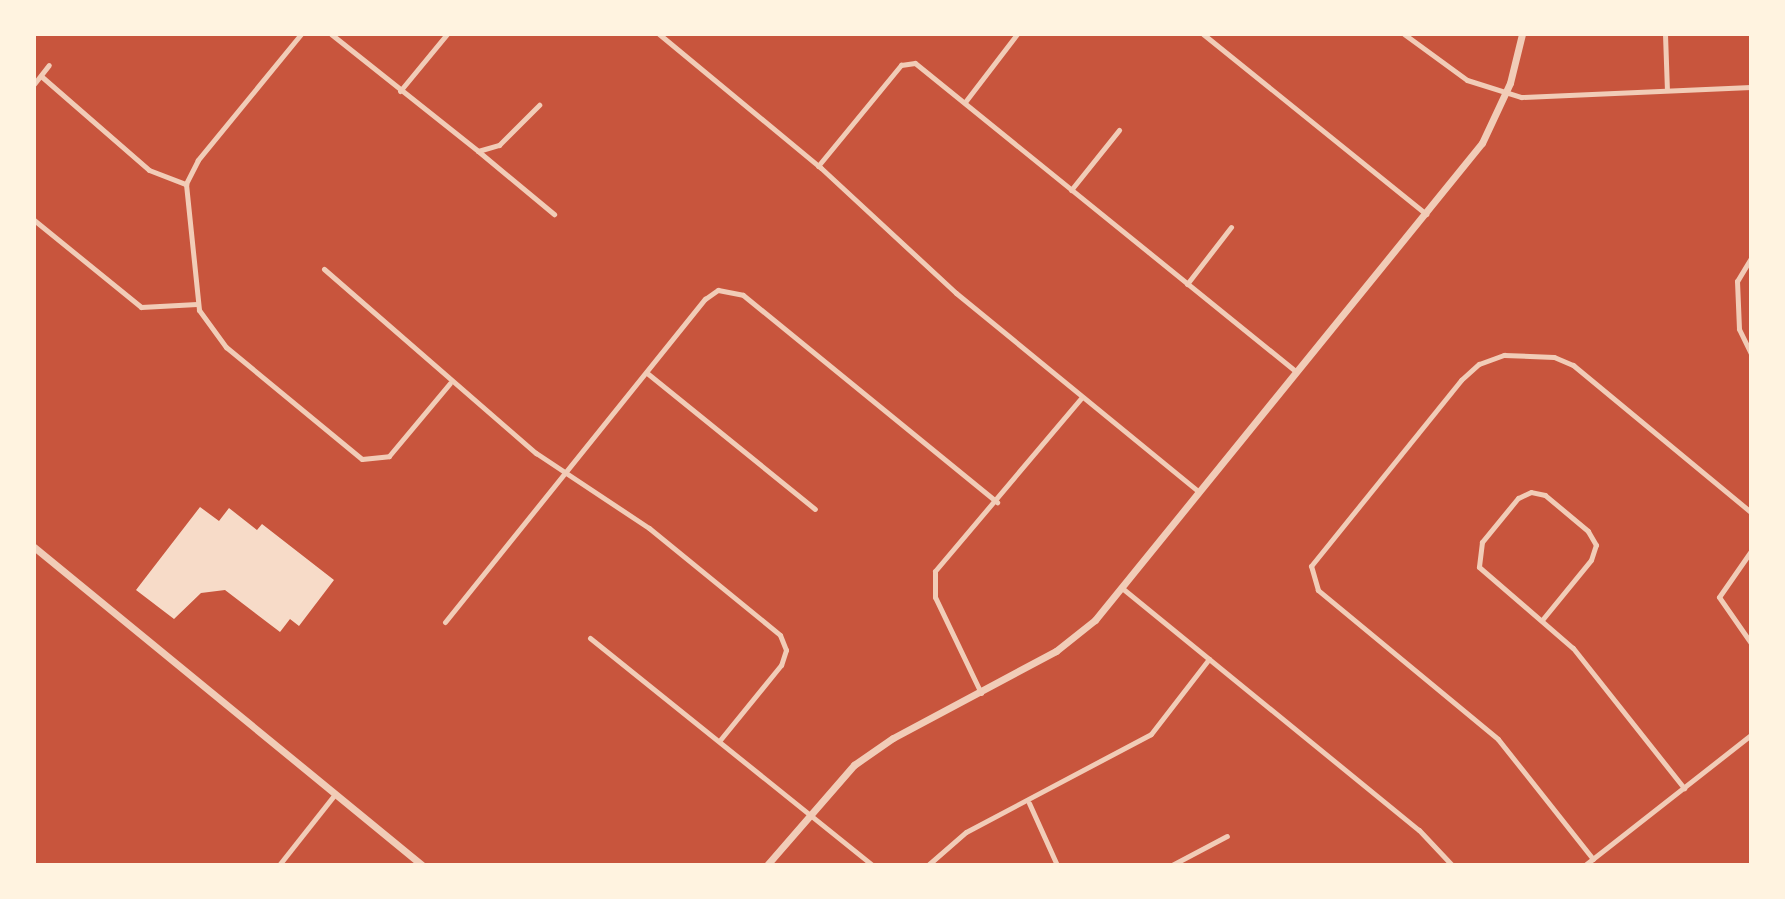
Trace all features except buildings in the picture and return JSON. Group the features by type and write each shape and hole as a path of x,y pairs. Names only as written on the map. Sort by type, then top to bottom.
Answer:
{"street":[{"path":"301,34 198,160 186,184 197,304 210,330 226,347 362,459 389,456 450,383"},
{"path":"331,34 554,214"},
{"path":"400,91 447,34"},
{"path":"659,34 818,166 956,293 1199,492"},
{"path":"965,102 1017,34"},
{"path":"1203,34 1426,214"},
{"path":"1404,34 1454,73 1506,94 1547,99 1751,87"},
{"path":"767,865 854,765 893,738 982,694 1078,638 1122,588 1482,143 1506,94 1522,34"},
{"path":"1665,34 1667,90"},
{"path":"818,166 904,63 919,65 1297,372"},
{"path":"34,84 49,65"},
{"path":"41,76 149,170 186,184"},
{"path":"478,151 499,145 539,105"},
{"path":"1071,190 1119,130"},
{"path":"34,220 141,307 197,304"},
{"path":"1187,284 1231,227"},
{"path":"1751,258 1737,281 1739,329 1751,354"},
{"path":"324,269 450,383 565,474 649,528 785,643 781,665 720,740"},
{"path":"445,622 705,299 730,289 997,502"},
{"path":"1593,859 1498,739 1318,590 1311,566 1461,380 1479,364 1504,355 1554,357 1573,365 1751,512"},
{"path":"647,373 815,509"},
{"path":"982,694 935,597 935,571 997,502 1081,398"},
{"path":"1542,620 1592,558 1596,545 1588,531 1545,495 1531,492 1516,500 1482,542 1477,559 1482,571 1587,662 1684,788"},
{"path":"34,547 422,865"},
{"path":"1751,551 1719,597 1751,643"},
{"path":"1122,588 1419,830 1452,865"},
{"path":"590,638 810,812 872,865"},
{"path":"928,865 966,832 1029,803 1151,734 1209,659"},
{"path":"1585,865 1751,735"},
{"path":"279,865 335,794"},
{"path":"1029,803 1057,865"},
{"path":"1172,865 1227,836"}]}
